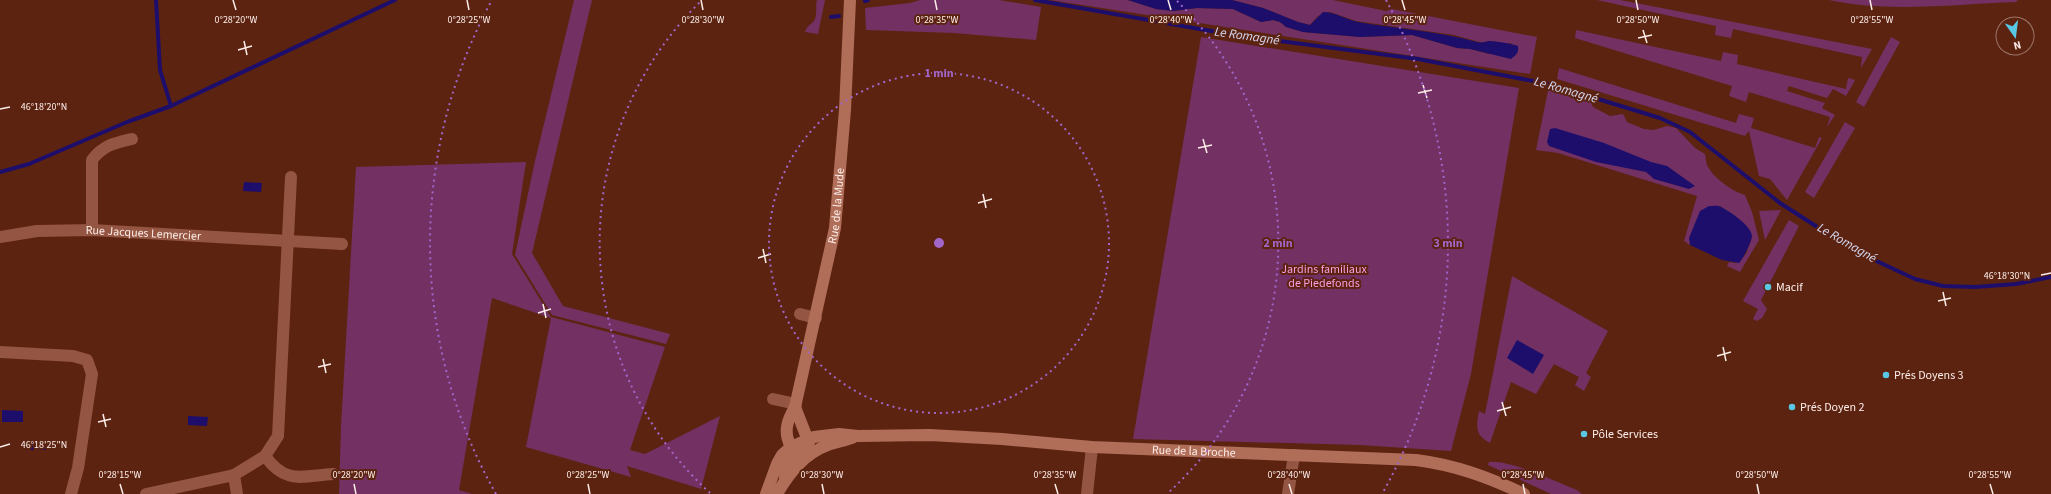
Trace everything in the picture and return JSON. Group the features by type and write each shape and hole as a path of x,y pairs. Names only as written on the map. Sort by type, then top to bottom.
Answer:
{"street":[{"name":"Rue de la Mude","path":"791,447 786,429 790,416 796,406 816,318 837,212 845,110 850,0"},
{"path":"92,230 92,160 98,151 110,144 132,139"},
{"path":"146,494 234,476 266,456 278,436 291,178"},
{"name":"Rue Jacques Lemercier","path":"0,237 37,231 92,230 342,244"},
{"path":"800,314 816,318"},
{"path":"0,352 73,356 87,360 92,374 78,468 71,494"},
{"path":"774,399 796,406 808,439 808,446 788,462 785,473 785,481"},
{"path":"766,494 777,464 782,455 791,447 808,439 839,434 858,436"},
{"name":"Rue de la Broche","path":"858,436 930,435 1002,438 1092,447 1416,460 1441,464 1492,479 1524,494"},
{"path":"777,494 797,465 816,451 858,436"},
{"path":"1086,494 1092,447"},
{"path":"1288,494 1294,455"},
{"path":"266,456 274,468 282,474 293,477 333,474"},
{"path":"234,476 237,494"}],"green space":[{"path":"574,0 592,0 532,253 563,306 670,334 666,344 552,315 515,255 535,161"},
{"path":"817,0 825,0 818,34 805,32 815,19"},
{"path":"920,0 999,0 1041,7 1036,40 954,33 866,30 865,8 910,3"},
{"path":"1050,0 1128,0 1156,9 1173,11 1197,8 1233,9 1261,22 1272,20 1280,22 1286,27 1303,32 1360,37 1412,35 1457,48 1470,49 1489,54 1513,43 1503,44 1490,41 1483,43 1454,35 1356,21 1330,12 1318,16 1310,25 1298,22 1263,8 1232,0 1333,0 1386,11 1392,9 1537,37 1530,74"},
{"path":"1597,0 1620,0 1872,49 1861,68 1862,57 1733,29 1731,38 1715,35 1716,26"},
{"path":"1829,0 2018,0 2016,2 1898,7 1852,4"},
{"path":"1576,30 1721,61 1723,52 1738,55 1737,64 1846,89 1848,78 1855,80 1846,96 1833,89 1827,98 1789,86 1787,91 1825,103 1822,108 1835,115 1827,127 1830,117 1749,92 1746,102 1729,96 1732,86 1575,38"},
{"name":"Jardins familiaux de Piedefonds","path":"1201,37 1519,88 1471,374 1451,451 1360,445 1133,439"},
{"path":"1891,37 1900,42 1864,107 1856,102"},
{"path":"1559,68 1736,123 1739,114 1754,118 1751,128 1815,148 1819,137 1822,138 1787,200 1770,179 1759,176 1749,131 1745,136 1557,79"},
{"path":"1549,86 1567,93 1571,98 1580,97 1589,99 1593,107 1610,116 1623,114 1627,122 1644,129 1654,130 1667,126 1676,128 1695,148 1705,154 1707,166 1715,176 1735,191 1745,195 1752,212 1759,240 1740,272 1727,266 1729,262 1735,263 1746,254 1751,240 1728,212 1720,206 1690,238 1690,245 1684,241 1697,196 1558,153 1536,150"},
{"path":"1845,122 1855,128 1814,198 1805,192"},
{"path":"526,162 512,254 551,317 665,347 630,450 645,454 720,416 701,489 627,466 631,477 526,447 551,318 492,298 459,490 472,494 339,494 341,426 356,167"},
{"path":"1781,210 1765,240 1759,211"},
{"path":"1789,220 1799,226 1761,300 1767,309 1762,318 1757,321 1753,319 1758,309 1743,301"},
{"path":"1512,276 1608,331 1586,373 1591,377 1584,391 1575,385 1579,377 1554,364 1536,394 1511,382 1490,443 1479,434 1477,426 1478,417 1479,411 1485,414"},
{"path":"1489,462 1498,462 1520,467 1577,490 1582,494 1551,494 1488,465"}],"shaded area":[{"path":"1128,0 1232,0 1263,8 1298,22 1310,25 1323,12 1327,12 1358,22 1433,33 1477,42 1492,41 1509,44 1518,46 1518,52 1511,59 1470,49 1457,48 1412,35 1360,37 1303,32 1286,27 1280,22 1273,20 1261,22 1233,9 1197,8 1173,11 1156,9"},
{"path":"1555,128 1604,143 1651,162 1667,166 1695,186 1689,189 1654,179 1646,172 1596,162 1549,146 1547,142 1550,129"},
{"path":"244,182 262,183 261,192 243,191"},
{"path":"1709,206 1720,206 1744,223 1751,232 1751,242 1739,263 1722,260 1690,245 1689,238 1700,211"},
{"path":"1517,340 1544,355 1533,374 1507,358"},
{"path":"2,410 23,411 23,422 2,422"},
{"path":"188,416 208,417 207,426 188,425"},
{"path":"27,440 46,440 46,450 27,450 23,444"}],"waterway":[{"path":"156,0 160,70 171,106"},
{"path":"0,172 29,164 127,122 171,106 395,0"},
{"name":"Le Romagné","path":"1035,0 1234,35 1418,59 1549,84 1660,118 1690,132 1780,203 1853,250 1915,279 1943,286 1975,287 2016,284 2051,277"},
{"name":"Le Romagné","path":"831,17 839,16"}],"place":[{"name":"Macif","path":"1768,287"},
{"name":"Prés Doyens 3","path":"1886,375"},
{"name":"Prés Doyen 2","path":"1792,407"},
{"name":"Pôle Services","path":"1584,434"}]}
